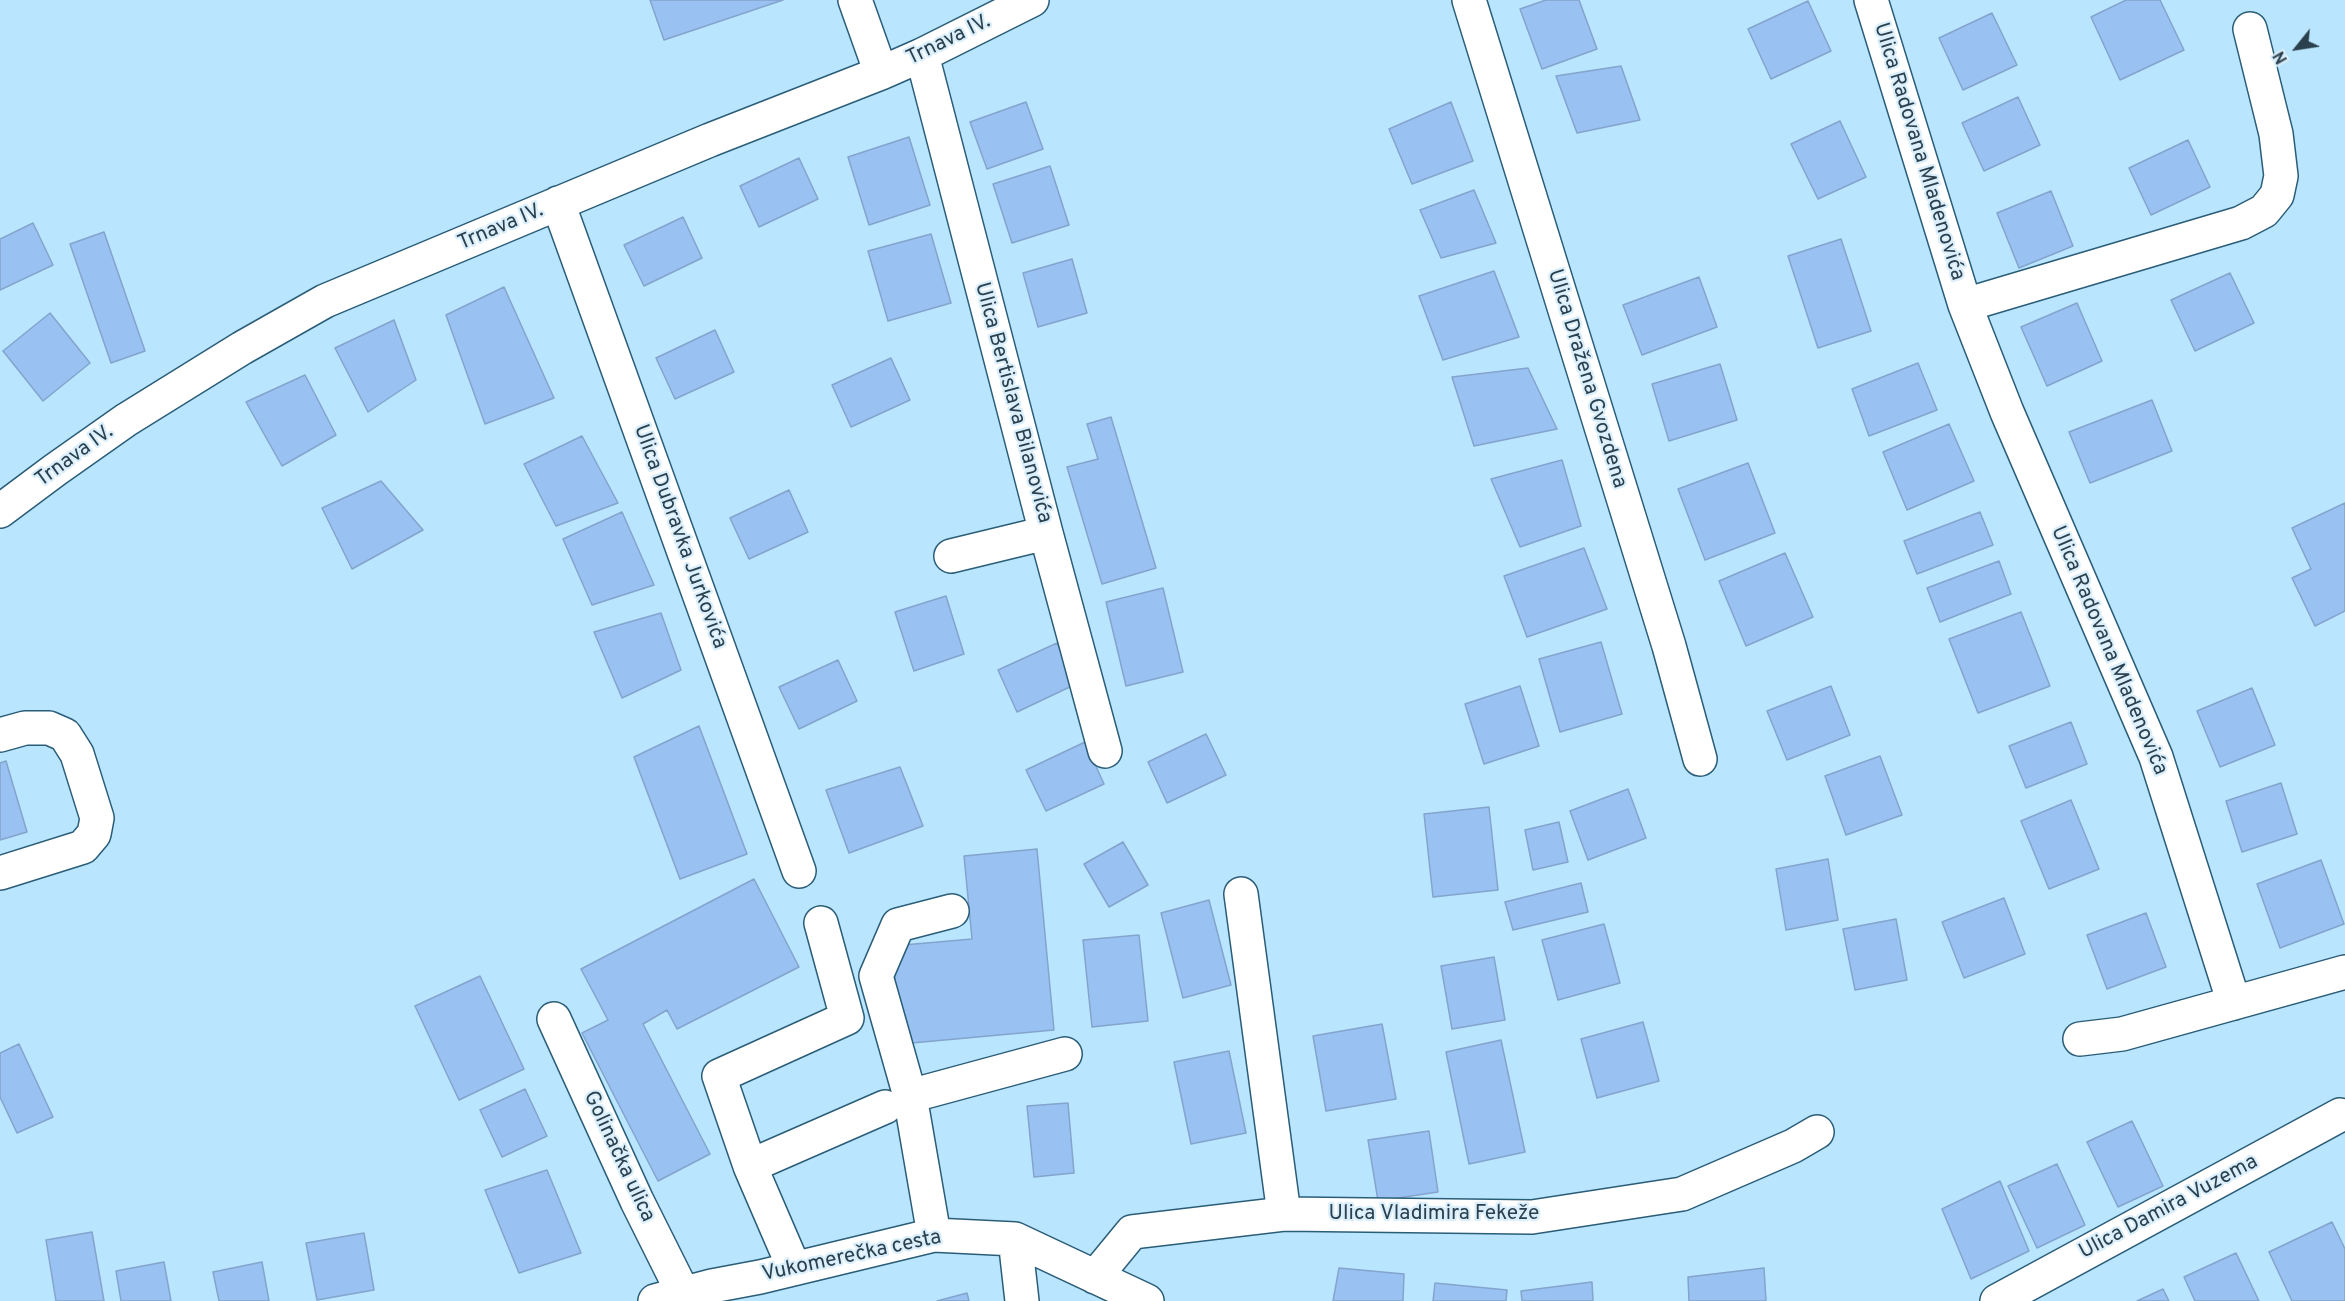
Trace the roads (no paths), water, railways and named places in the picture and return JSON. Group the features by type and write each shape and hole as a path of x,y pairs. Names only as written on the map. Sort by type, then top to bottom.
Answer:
{"street":[{"path":"855,0 881,73"},
{"name":"Trnava IV.","path":"0,511 126,420 242,348 325,302 710,140 881,73 1032,0"},
{"name":"Ulica Dražena Gvozdena","path":"1469,0 1669,646 1700,759"},
{"name":"Ulica Radovana Mladenovića","path":"1871,0 1965,305 2007,412 2156,757 2234,1003"},
{"name":"Ulica Radovana Mladenovića","path":"1965,305 2241,223 2264,211 2277,195 2281,176 2276,134 2250,29"},
{"name":"Ulica Bertislava Bilanovića","path":"922,55 1105,751"},
{"name":"Ulica Dubravka Jurkovića","path":"558,204 799,871"},
{"path":"951,556 1046,533"},
{"path":"0,735 25,728 49,728 65,735 77,754 97,818 94,834 83,847 0,873"},
{"path":"1241,894 1284,1214"},
{"path":"934,1235 897,1102 876,976 898,925 952,911"},
{"path":"794,1268 750,1166 719,1076 847,1018 821,923"},
{"path":"2080,1039 2122,1034 2345,972"},
{"name":"Golinačka ulica","path":"554,1019 638,1201 669,1297"},
{"path":"750,1166 897,1102 1065,1054"},
{"name":"Ulica Damira Vuzema","path":"1997,1301 2340,1116"},
{"name":"Ulica Vladimira Fekeže","path":"1095,1277 1132,1232 1284,1214 1532,1217 1682,1194 1793,1146 1817,1132"},
{"name":"Vukomerečka cesta","path":"669,1297 764,1289 794,1268 934,1235 1015,1239 1147,1301"},
{"path":"1015,1239 1022,1301"}]}
